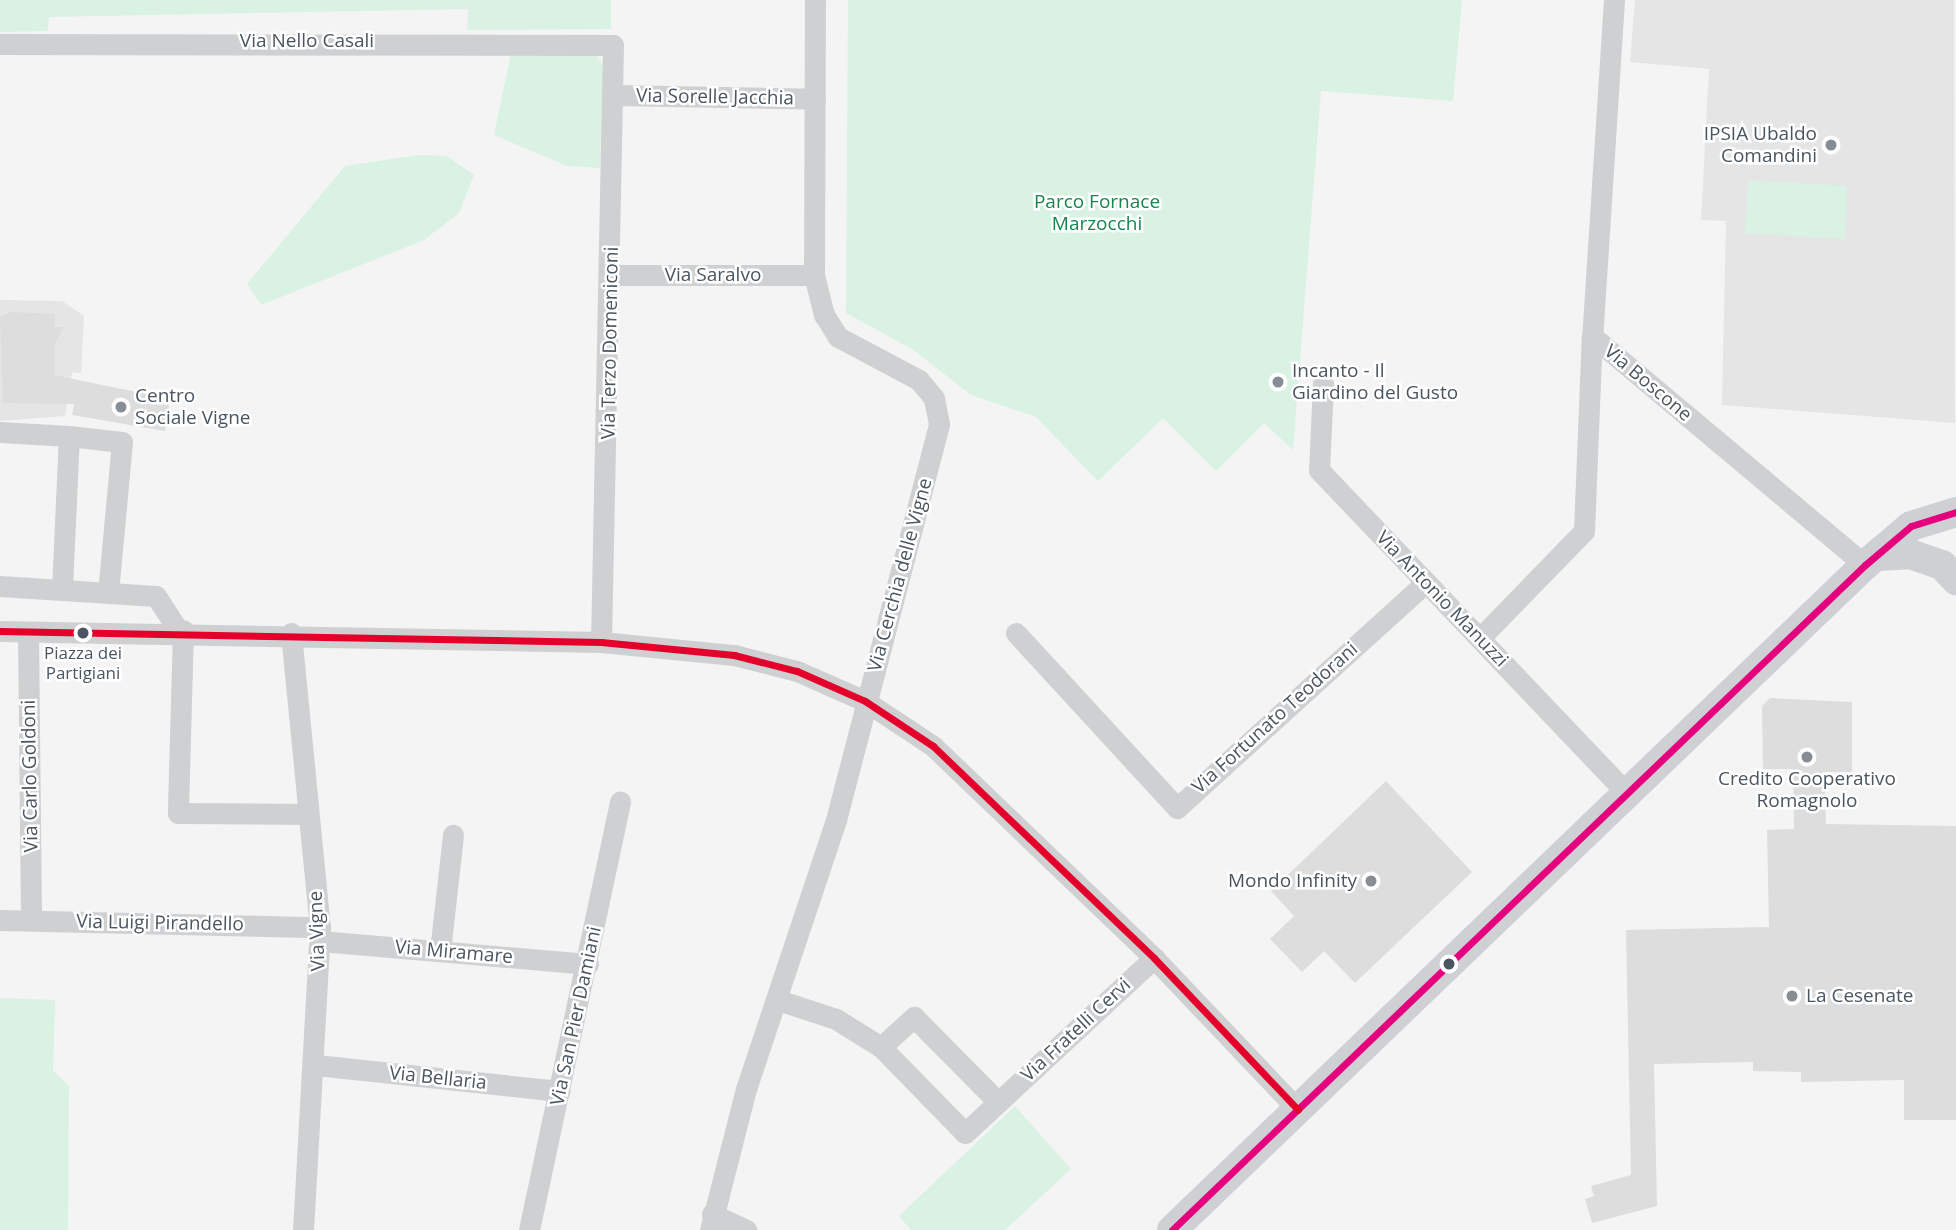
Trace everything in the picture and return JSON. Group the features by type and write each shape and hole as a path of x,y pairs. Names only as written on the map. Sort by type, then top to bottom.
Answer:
{"street":[{"name":"Via Cerchia delle Vigne","path":"711,1222 778,1000 836,821 939,424 934,397 919,380 838,337 814,275 815,0"},
{"name":"Via Boscone","path":"1614,0 1592,336 1871,561"},
{"name":"Via Nello Casali","path":"0,44 613,45"},
{"name":"Via Terzo Domeniconi","path":"601,642 612,275 615,95 613,45"},
{"name":"Via Sorelle Jacchia","path":"615,95 815,99"},
{"name":"Via Saralvo","path":"612,275 814,275"},
{"path":"1480,638 1584,531 1592,336"},
{"name":"Via Antonio Manuzzi","path":"1323,383 1319,470 1625,791"},
{"path":"0,432 122,442 108,592"},
{"path":"62,589 69,436"},
{"path":"1172,1230 1625,791 1871,561 1912,526 1956,512"},
{"path":"1871,561 1910,554 1942,565 1956,580"},
{"name":"Via Fortunato Teodorani","path":"1016,633 1177,808 1426,582"},
{"path":"0,586 156,596 181,630 178,813 308,814"},
{"path":"0,631 181,630 601,642 734,655 797,671 865,701 933,746 1154,958 1298,1110"},
{"name":"Via Carlo Goldoni","path":"28,632 31,920"},
{"name":"Via Vigne","path":"291,633 320,934 316,1065 303,1230"},
{"name":"Via San Pier Damiani","path":"529,1230 588,964 620,802"},
{"path":"440,951 453,835"},
{"name":"Via Luigi Pirandello","path":"0,920 320,934"},
{"name":"Via Miramare","path":"320,934 440,951 588,964"},
{"name":"Via Fratelli Cervi","path":"778,1000 836,1019 881,1047 965,1133 1154,958"},
{"path":"881,1047 914,1017 998,1102"},
{"name":"Via Bellaria","path":"316,1065 560,1091"},
{"path":"711,1222 746,1230"}],"shaded area":[{"name":"IPSIA Ubaldo Comandini","path":"1635,0 1954,0 1955,423 1722,405 1726,221 1701,220 1709,69 1630,62"},
{"path":"0,300 62,301 84,316 81,373 72,372 65,416 0,421"}],"green space":[{"path":"0,0 611,0 611,29 467,30 468,9 49,17 48,31 0,32"},
{"name":"Parco Fornace Marzocchi","path":"848,0 1462,0 1453,101 1321,91 1293,450 1264,423 1216,471 1163,418 1098,481 1036,417 971,395 912,349 846,313"},
{"path":"512,49 597,56 603,66 600,168 567,166 494,135"},
{"path":"419,155 447,156 474,175 459,213 424,240 261,305 247,284 345,166"},
{"path":"1748,180 1847,186 1845,239 1745,233"},
{"path":"0,998 55,1000 53,1071 69,1086 68,1230 0,1230"},
{"path":"1015,1106 1071,1169 1005,1230 911,1230 899,1216"}],"building":[{"path":"11,312 55,314 54,327 64,327 55,344 54,375 170,399 165,431 72,415 74,404 3,403 0,317"},
{"name":"La Cesenate","path":"1770,698 1852,702 1852,772 1825,772 1826,824 1956,826 1956,1120 1904,1120 1904,1080 1801,1082 1801,1072 1753,1071 1753,1062 1654,1064 1657,1206 1592,1223 1585,1199 1594,1196 1591,1186 1631,1175 1626,930 1769,927 1767,830 1794,829 1793,769 1763,769 1762,706"},
{"name":"Mondo Infinity","path":"1386,781 1472,872 1355,983 1324,951 1302,972 1270,939 1294,916 1271,891"}],"transit line":[{"path":"1172,1230 1865,565 1911,526 1956,512"},
{"path":"0,631 601,642 734,655 797,671 865,701 933,746 1154,958 1298,1110"}],"place":[{"name":"IPSIA Ubaldo Comandini","path":"1831,145"},
{"name":"Incanto - Il Giardino del Gusto","path":"1278,382"},
{"name":"Centro Sociale Vigne","path":"121,407"},
{"name":"Piazza dei Partigiani","path":"83,633"},
{"name":"Credito Cooperativo Romagnolo","path":"1807,757"},
{"name":"Mondo Infinity","path":"1371,881"},
{"name":"La Cesenate","path":"1792,996"}]}
